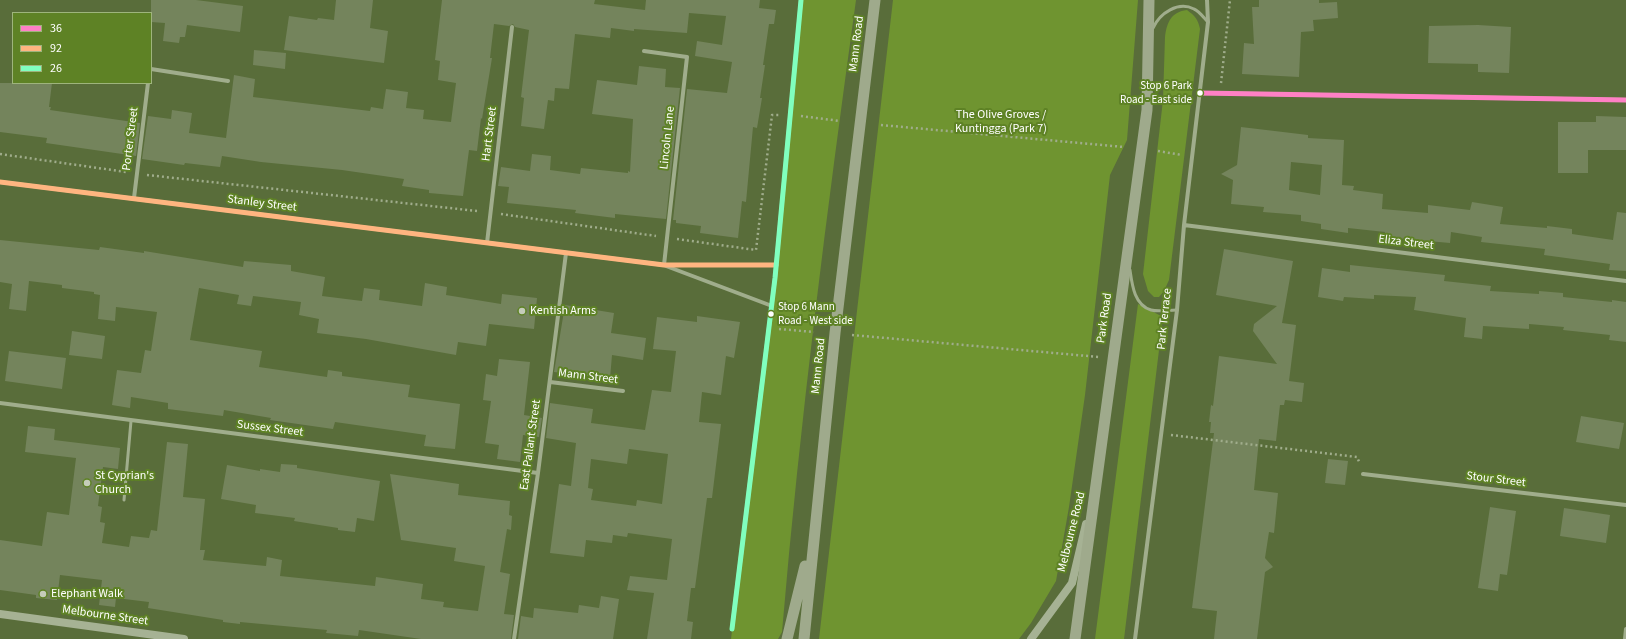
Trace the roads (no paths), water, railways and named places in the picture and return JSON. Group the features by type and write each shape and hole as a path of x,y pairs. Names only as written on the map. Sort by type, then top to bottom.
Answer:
{"highway":[{"name":"Mann Road","path":"804,639 835,334 876,0"},
{"name":"Park Road","path":"1075,639 1147,110 1149,0"},
{"path":"787,639 815,522"}],"main road":[{"name":"Melbourne Road","path":"1031,639 1072,583 1095,488"},
{"name":"Melbourne Street","path":"0,614 184,639"}],"street":[{"path":"732,629 772,306 801,0"},
{"name":"Park Terrace","path":"1134,639 1177,310 1184,225 1208,22 1208,0"},
{"name":"Hart Street","path":"487,243 512,27"},
{"name":"Lincoln Lane","path":"644,51 687,57 664,265"},
{"path":"152,69 228,81"},
{"name":"Porter Street","path":"134,198 148,84"},
{"path":"1200,93 1626,100"},
{"name":"Stanley Street","path":"0,182 664,265 776,265"},
{"name":"Eliza Street","path":"1184,225 1626,281"},
{"name":"East Pallant Street","path":"514,639 538,473 566,253"},
{"name":"Stanley Street","path":"664,265 772,306"},
{"name":"Mann Street","path":"550,382 623,391"},
{"name":"Sussex Street","path":"0,403 538,473"},
{"name":"Stour Street","path":"1363,474 1626,505"},
{"path":"1625,639 1626,629"}],"lane":[{"path":"1149,39 1156,21 1169,10 1183,5 1195,9 1208,22"},
{"path":"1127,254 1134,291 1141,304 1151,310 1177,310"},
{"path":"124,500 131,421"}],"place":[{"name":"Stop 6 Park Road - East side","path":"1200,93"},
{"name":"Kentish Arms","path":"522,311"},
{"name":"Stop 6 Mann Road - West side","path":"771,314"},
{"name":"St Cyprian's Church","path":"87,483"},
{"name":"Elephant Walk","path":"43,594"}],"park label":[{"name":"The Olive Groves / Kuntingga (Park 7)","path":"1001,122"}]}
